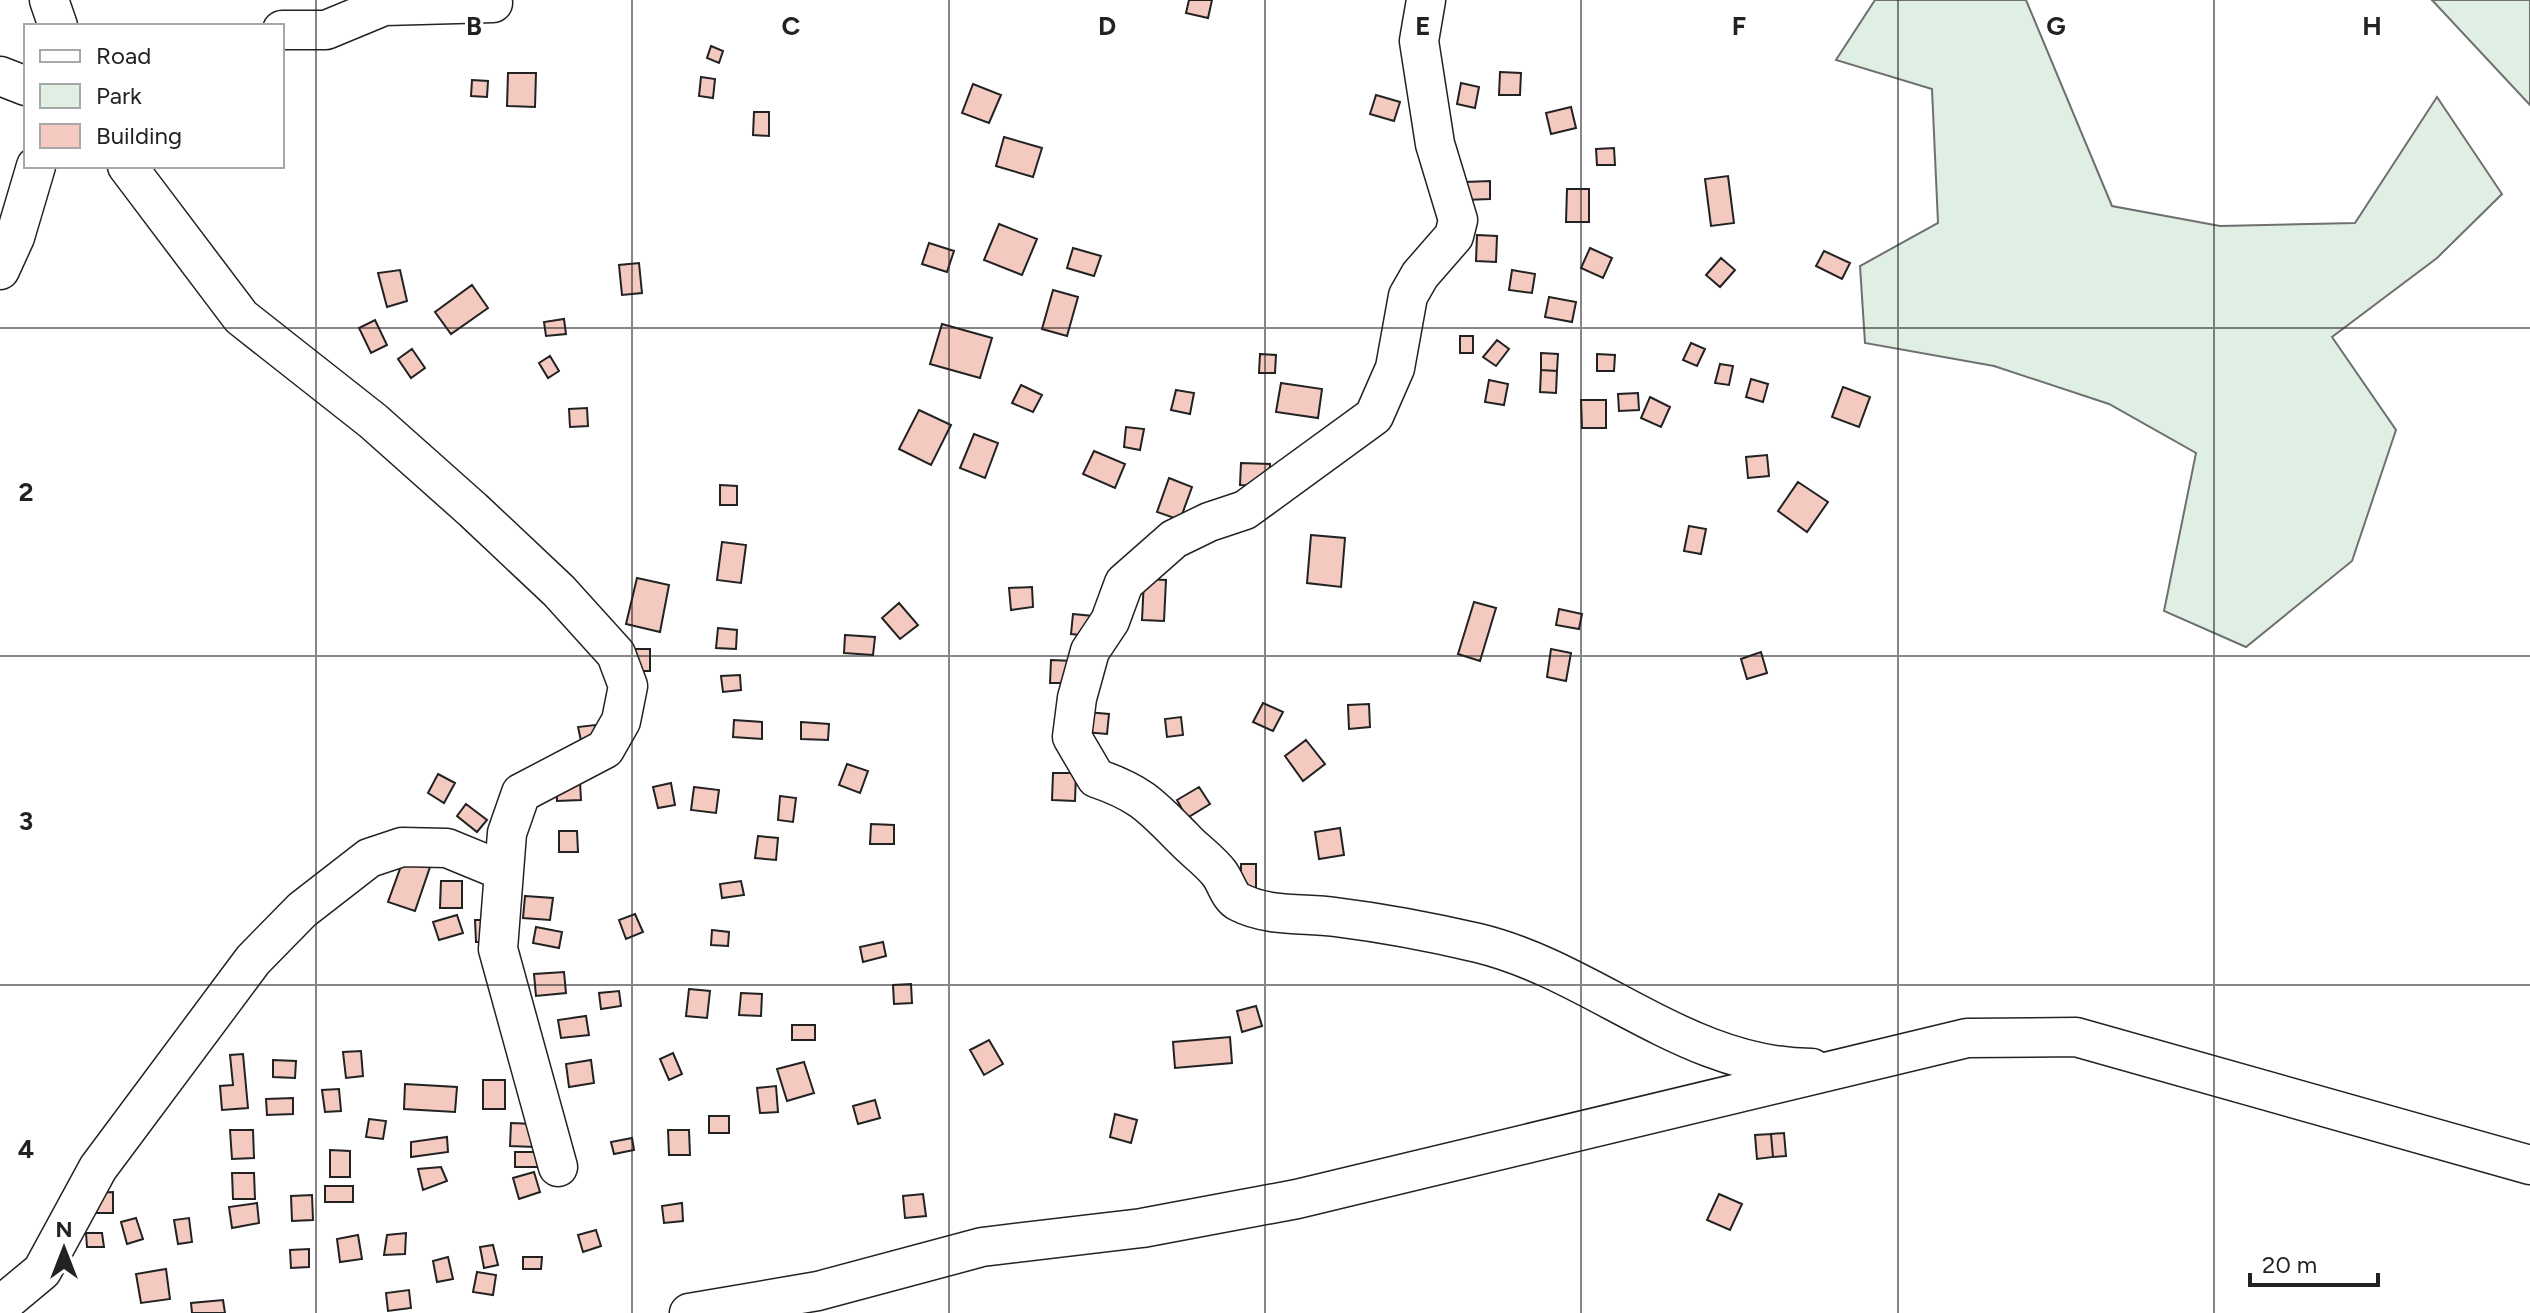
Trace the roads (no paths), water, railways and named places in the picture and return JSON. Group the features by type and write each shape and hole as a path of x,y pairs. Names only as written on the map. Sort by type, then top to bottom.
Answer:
{"street":[{"path":"49,0 57,24"},
{"path":"1426,0 1419,41 1421,56 1435,144 1458,220 1454,236 1420,275 1408,296 1395,368 1374,416 1245,510 1209,522 1174,539 1124,583 1110,621 1090,651 1077,698 1072,737 1096,778 1128,789 1155,807 1219,872 1235,900 1257,910 1384,923 1481,944 1542,966 1663,1030 1722,1051 1789,1068 1840,1068"},
{"path":"284,30 326,30 384,6 493,3"},
{"path":"0,76 24,85"},
{"path":"0,270 15,237 35,168"},
{"path":"129,168 241,317 373,421 473,510 559,591 616,654 628,686 621,721 605,749 521,793 507,833 498,949 558,1167"},
{"path":"0,1306 42,1271 98,1168 253,960 302,910 369,858 402,847 447,848 503,871"},
{"path":"689,1313 818,1291 982,1247 1142,1228 1297,1199 1967,1038 2076,1037 2530,1165"}]}
